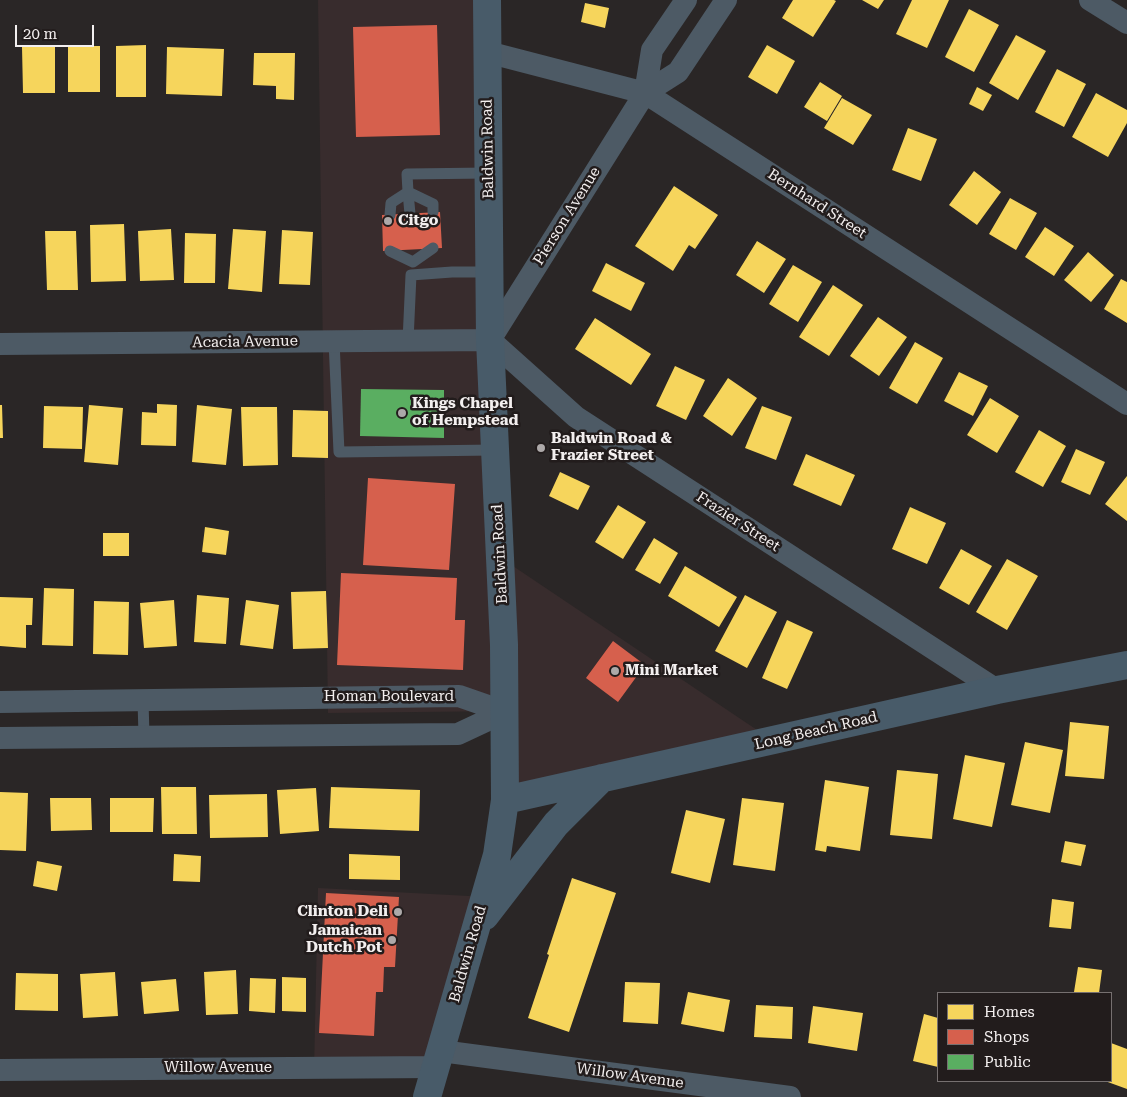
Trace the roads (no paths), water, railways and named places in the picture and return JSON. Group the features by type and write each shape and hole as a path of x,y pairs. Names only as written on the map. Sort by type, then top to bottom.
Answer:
{"main road":[{"name":"Baldwin Road","path":"427,1097 497,855 505,800 504,645 490,340 486,0"},
{"name":"Long Beach Road","path":"505,800 997,690 1127,665"},
{"path":"476,927 556,824 602,778"}],"street":[{"name":"Pierson Avenue","path":"490,340 645,93 652,50 686,0"},
{"name":"Pierson Avenue","path":"645,93 678,72 726,0"},
{"path":"1090,0 1127,23"},
{"name":"Bernhard Street","path":"487,52 645,93 1127,404"},
{"name":"Acacia Avenue","path":"0,344 490,340"},
{"name":"Frazier Street","path":"490,340 576,417 997,690"},
{"name":"Homan Boulevard","path":"0,702 459,696 505,712"},
{"path":"0,738 458,734 505,712"},
{"name":"Willow Avenue","path":"0,1070 438,1059 790,1097"}],"lane":[{"path":"410,214 407,174 488,173"},
{"path":"408,192 433,204 434,212"},
{"path":"390,214 390,203 408,192"},
{"path":"413,262 433,248"},
{"path":"408,341 410,276 413,262 412,250"},
{"path":"390,251 413,262"},
{"path":"410,276 452,272 489,272"},
{"path":"334,341 339,452 495,450"},
{"path":"143,700 144,736"}],"place":[{"name":"Citgo","path":"388,221"},
{"name":"Kings Chapel of Hempstead","path":"402,413"},
{"name":"Baldwin Road & Frazier Street","path":"541,448"},
{"name":"Mini Market","path":"615,671"},
{"name":"Clinton Deli","path":"398,912"},
{"name":"Jamaican Dutch Pot","path":"392,940"}]}
